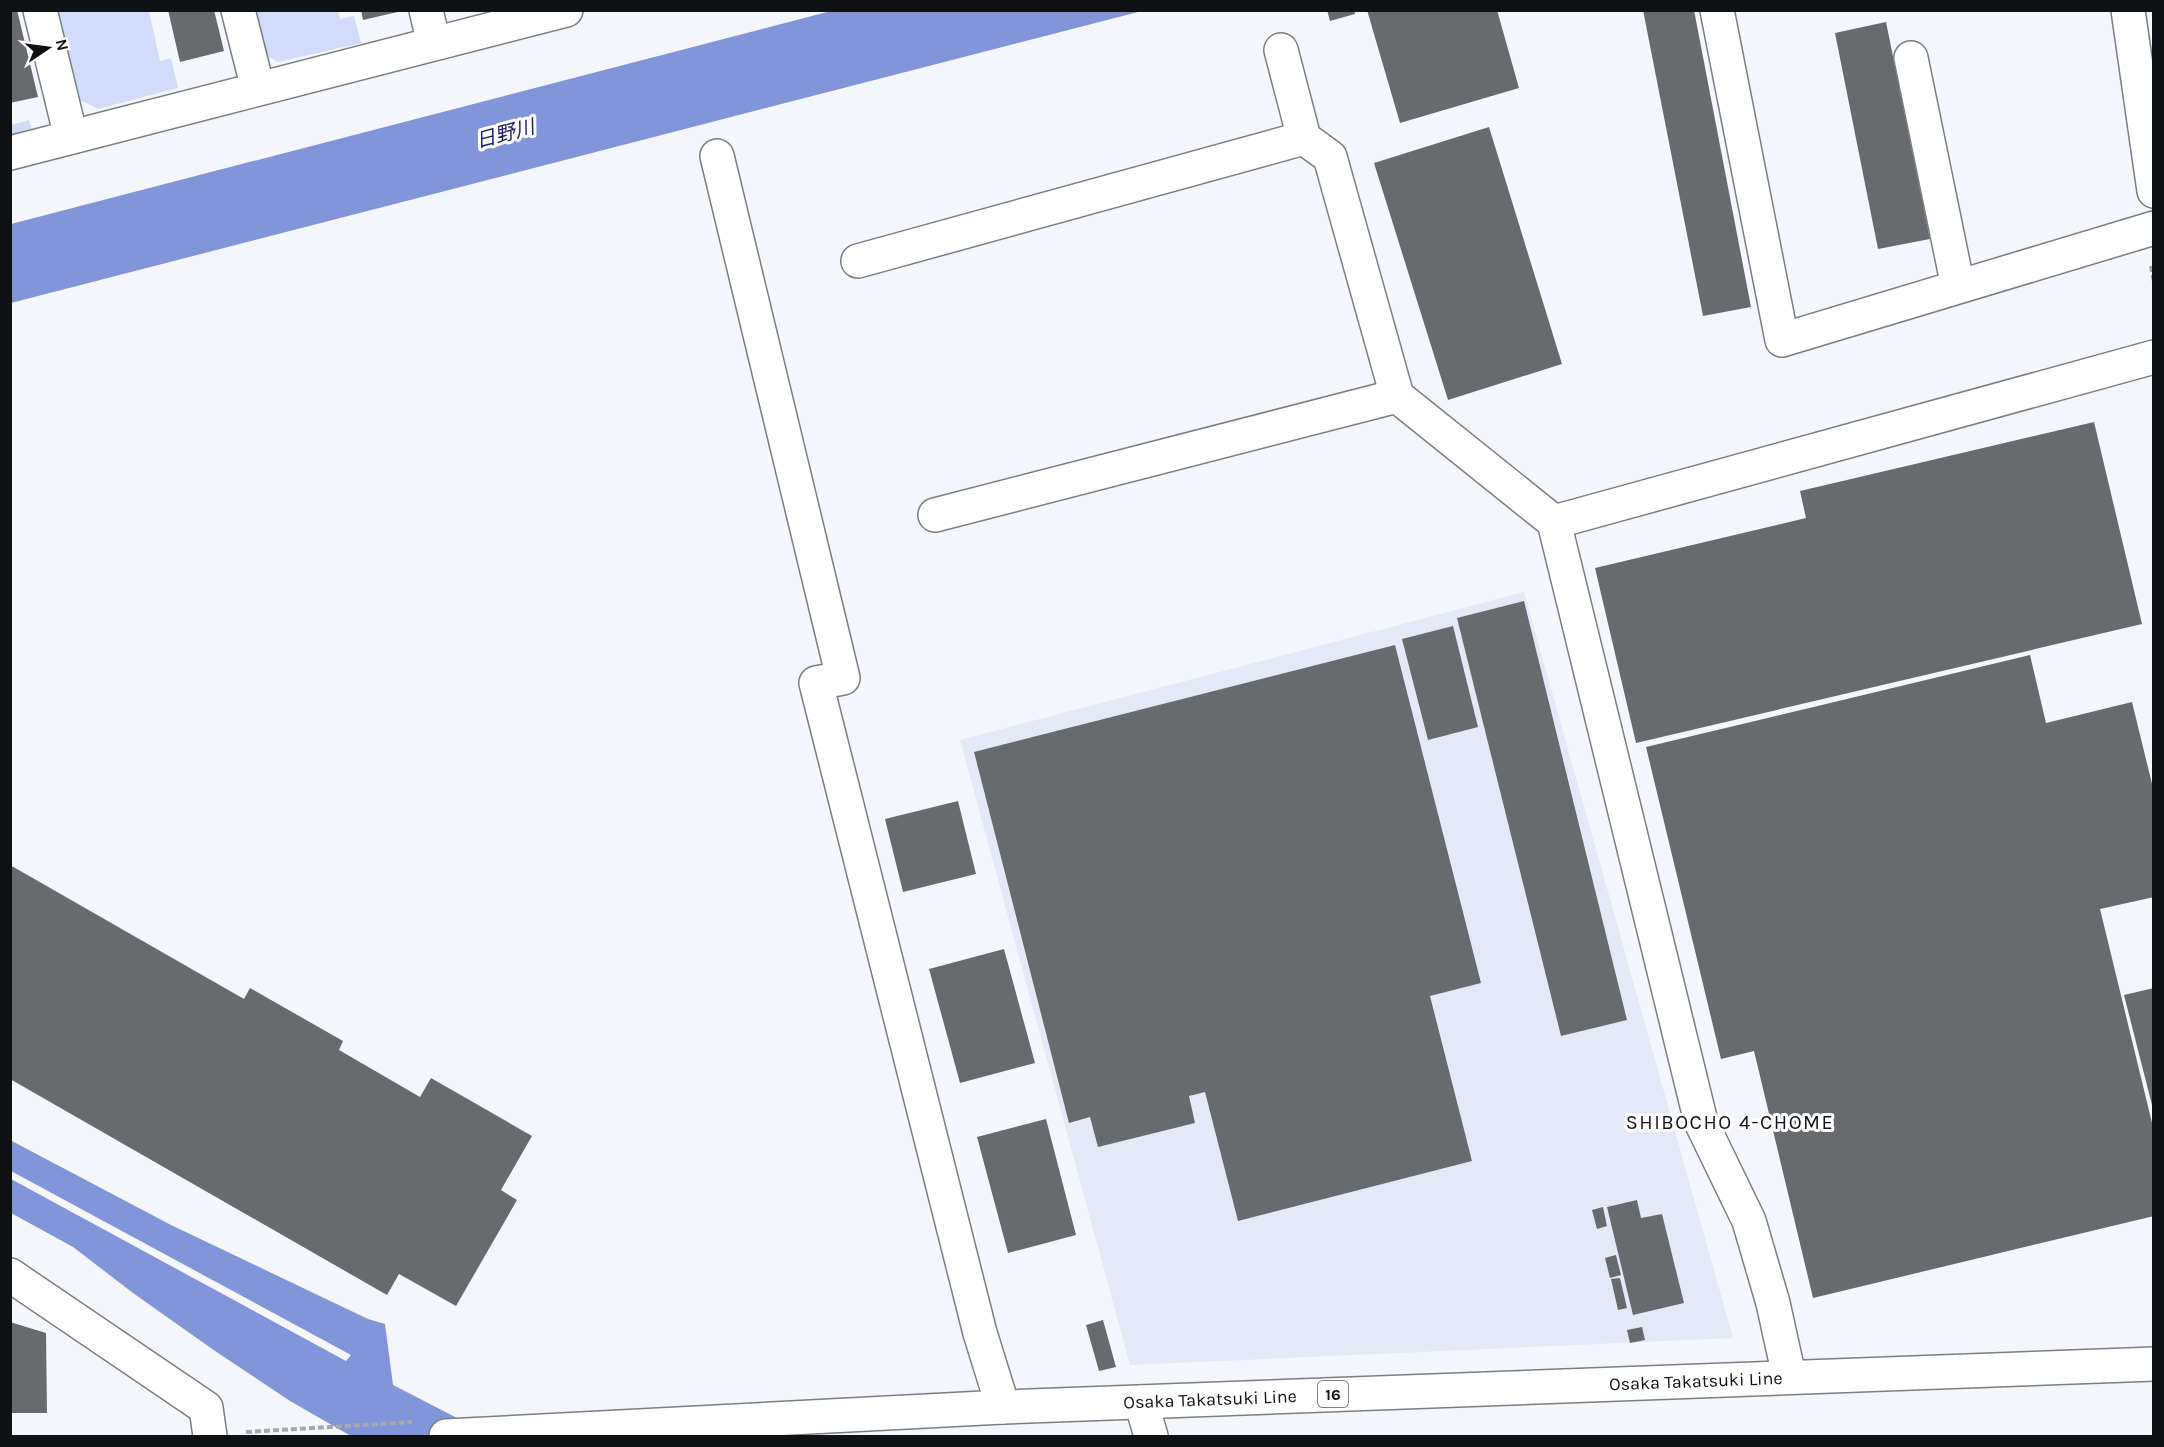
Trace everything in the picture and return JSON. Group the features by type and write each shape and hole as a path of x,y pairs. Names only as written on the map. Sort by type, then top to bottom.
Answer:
{"street":[{"path":"40,10 71,137"},
{"path":"238,10 258,89"},
{"path":"426,10 434,44"},
{"path":"10,153 566,10"},
{"path":"1717,10 1782,340 2154,228"},
{"path":"2128,10 2154,191"},
{"path":"1281,50 1304,138 1330,157 1396,396 1554,522 1701,1122 1749,1221 1773,1303 1789,1376"},
{"path":"1911,58 1958,287"},
{"path":"858,261 1304,138"},
{"path":"717,156 843,678 816,683 980,1333 1002,1407"},
{"path":"1554,522 2154,357"},
{"path":"935,515 1396,396"},
{"path":"10,1275 206,1408 210,1435"},
{"name":"Osaka Takatsuki Line","path":"434,1429 512,1433 1002,1407 2154,1364"},
{"path":"1141,1402 1151,1437"}],"path":[{"path":"210,1435 321,1427 434,1429"}],"shaded area":[{"path":"56,11 149,11 160,61 171,58 178,88 98,109 78,99"},
{"path":"250,11 338,11 340,19 354,16 361,43 278,62 261,52"},
{"path":"29,120 32,130 11,135 11,125"},
{"path":"1524,592 1733,1338 1130,1365 960,740"}],"water":[{"name":"日野川","path":"831,11 1142,11 11,303 11,224"},
{"path":"10,1140 171,1225 368,1319 385,1324 393,1385 492,1436 351,1436 290,1401 133,1293 73,1247 11,1213 11,1179 346,1361 351,1355 11,1171"}],"building":[{"path":"10,10 17,10 38,97 10,103"},
{"path":"168,10 214,10 224,51 180,62"},
{"path":"361,10 402,10 402,11 363,20"},
{"path":"1327,10 1354,10 1355,14 1330,21"},
{"path":"1367,10 1497,10 1519,88 1400,123"},
{"path":"1643,10 1694,10 1751,307 1703,316"},
{"path":"1886,22 1930,239 1878,249 1835,33"},
{"path":"1489,127 1562,364 1448,400 1374,163"},
{"path":"2094,422 2142,624 1636,743 1595,568 1806,518 1800,491"},
{"path":"1524,601 1627,1020 1561,1036 1457,618"},
{"path":"1453,626 1478,727 1428,740 1402,639"},
{"path":"1395,645 1481,983 1430,996 1472,1161 1238,1221 1205,1092 1189,1096 1195,1123 1098,1147 1090,1117 1069,1123 974,752"},
{"path":"2030,655 2046,723 2132,702 2154,792 2154,897 2100,909 2154,1131 2154,1216 1813,1298 1754,1051 1721,1059 1646,747"},
{"path":"958,801 976,874 903,892 885,819"},
{"path":"10,865 244,999 250,988 343,1041 339,1050 420,1097 431,1078 532,1136 501,1190 517,1200 456,1306 399,1274 387,1295 10,1079"},
{"path":"1004,949 1035,1063 960,1083 929,969"},
{"path":"2154,988 2154,1109 2153,1109 2124,995"},
{"path":"1046,1119 1076,1235 1008,1253 977,1137"},
{"path":"1637,1200 1641,1218 1662,1214 1684,1303 1633,1315 1607,1207"},
{"path":"1603,1207 1607,1226 1597,1229 1592,1210"},
{"path":"1616,1255 1621,1275 1610,1278 1605,1258"},
{"path":"1620,1278 1627,1308 1618,1310 1611,1279"},
{"path":"1103,1320 1116,1367 1099,1371 1086,1325"},
{"path":"10,1322 46,1333 47,1413 10,1413"},
{"path":"1642,1327 1645,1340 1630,1343 1627,1330"}],"district":[{"name":"SHIBOCHO 4-CHOME","path":"1730,1122"}]}
